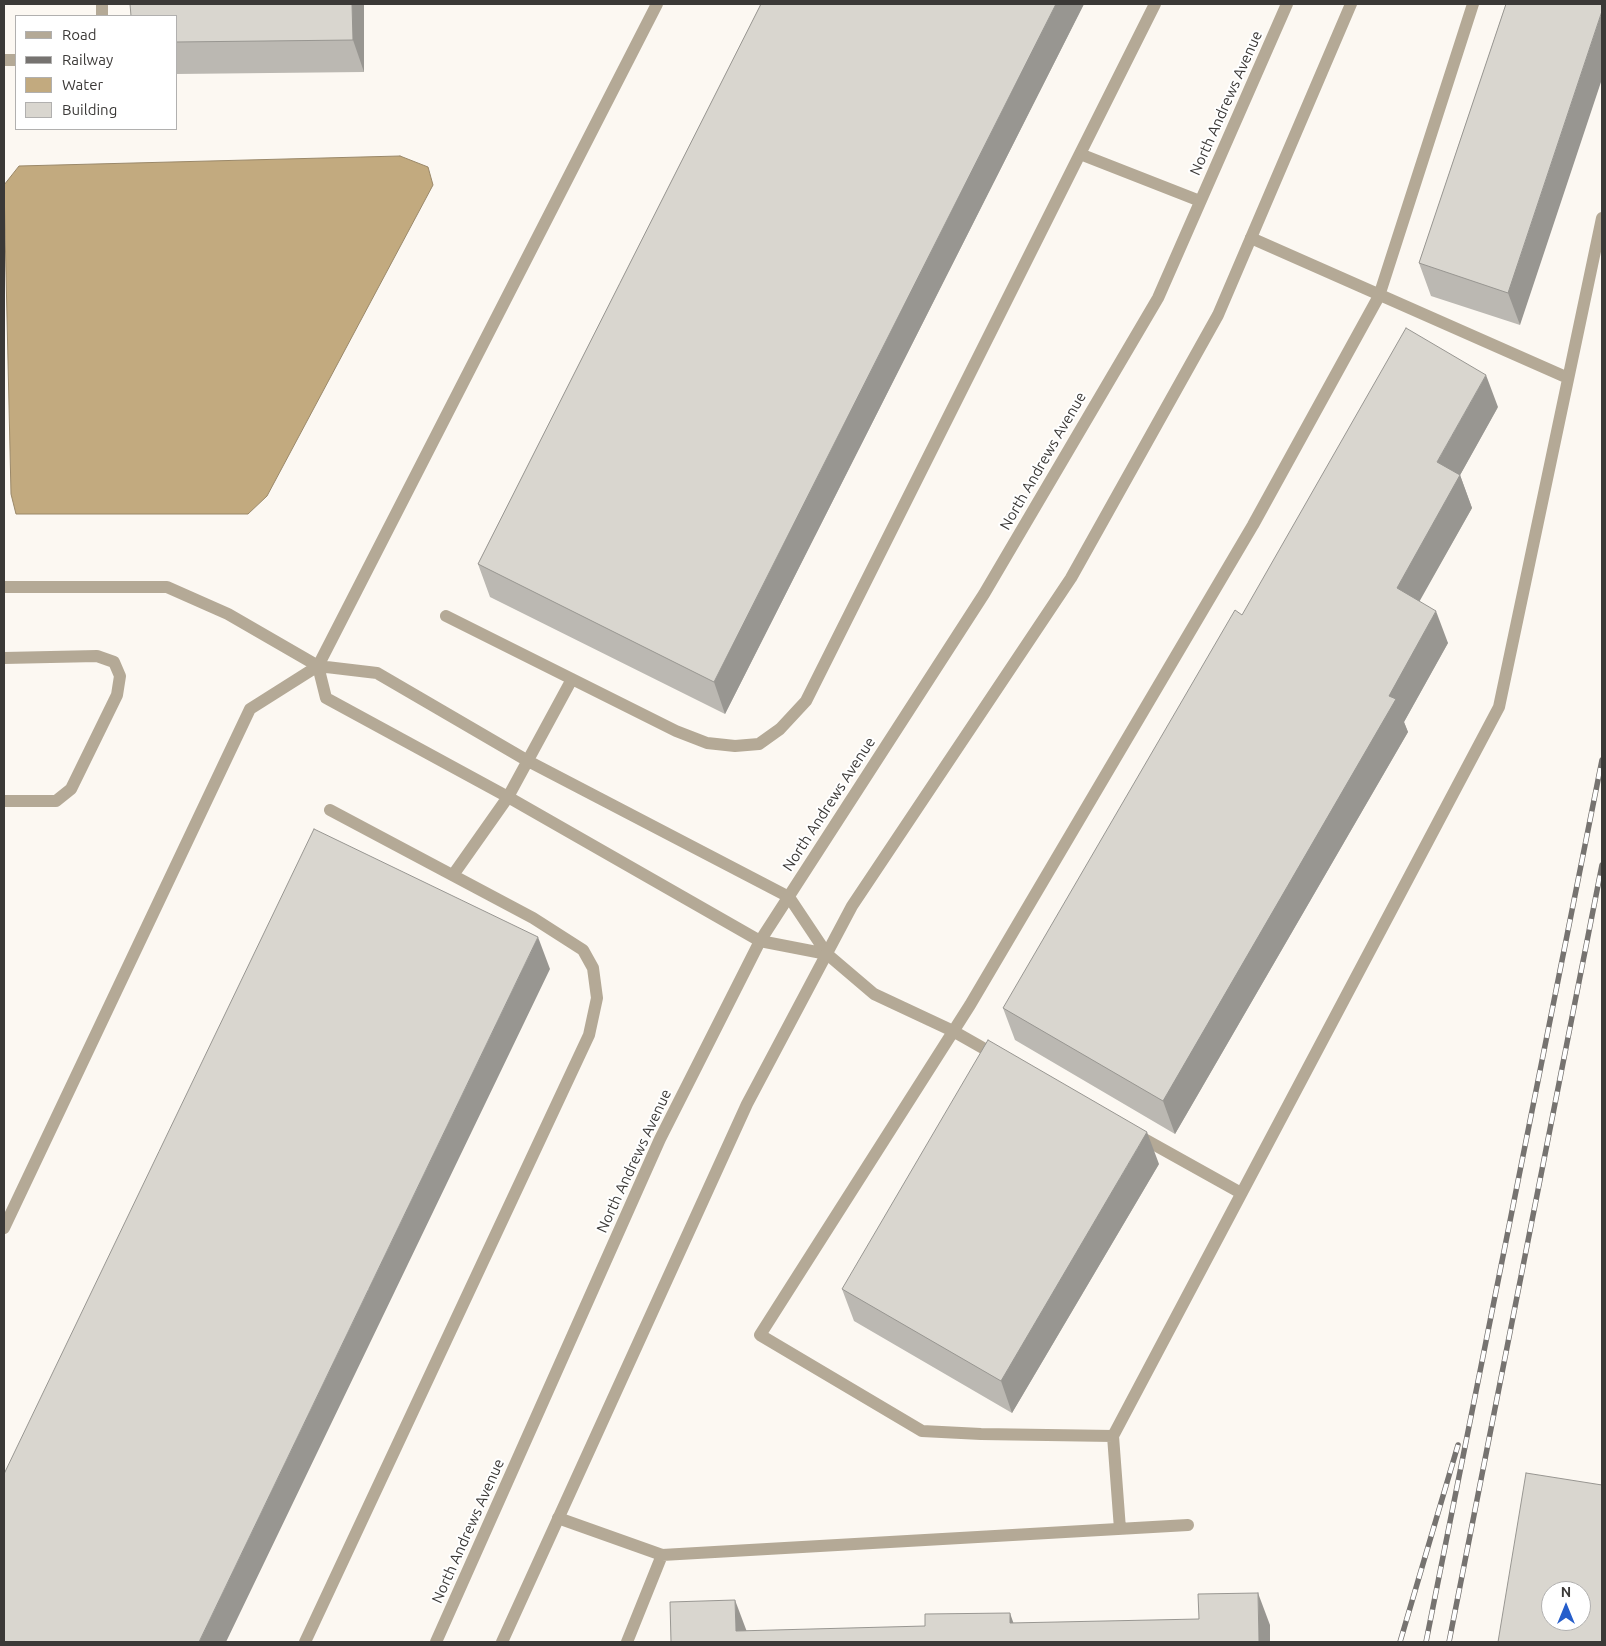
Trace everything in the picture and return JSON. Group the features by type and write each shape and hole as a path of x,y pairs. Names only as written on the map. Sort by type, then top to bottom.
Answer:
{"street":[{"path":"4,1228 250,709 318,666 657,4"},
{"path":"446,616 676,731 707,743 735,746 759,744 780,729 806,701 1155,4"},
{"name":"North Andrews Avenue","path":"436,1642 660,1139 760,941 984,594 1158,298 1287,4"},
{"path":"502,1642 748,1104 852,906 1070,578 1218,315 1350,4"},
{"path":"1113,1436 922,1431 760,1335 953,1031 1253,525 1380,296 1473,4"},
{"path":"1080,154 1200,201"},
{"path":"1120,1529 1113,1436 1498,707 1602,218"},
{"path":"1250,238 1568,378"},
{"path":"4,588 167,587 228,614 318,666 377,673 528,761 789,897 827,954 874,994 953,1031 1004,1060"},
{"path":"4,658 97,656 114,662 120,676 117,695 71,789 56,802 4,801"},
{"path":"318,666 326,698 508,797 760,941 827,954"},
{"path":"453,875 508,797 572,679"},
{"path":"305,1642 589,1035 597,998 593,968 583,950 533,918 330,810"},
{"path":"1122,1127 1241,1194"},
{"path":"558,1518 662,1555 1188,1525"},
{"path":"627,1642 662,1555"}],"water":[{"path":"400,156 428,167 433,185 267,496 248,514 16,514 11,494 4,185 19,166"}],"building":[{"path":"130,4 352,4 353,40 178,42 178,15 131,15"},
{"path":"761,4 1056,4 714,682 478,564"},
{"path":"1506,4 1602,4 1602,11 1508,293 1419,263"},
{"path":"1406,328 1486,375 1437,462 1460,475 1397,588 1436,611 1389,696 1396,699 1163,1101 1003,1008 1235,610 1242,615"},
{"path":"314,829 538,937 199,1642 4,1642 4,1474"},
{"path":"988,1040 1147,1132 1001,1381 842,1289"},
{"path":"1526,1473 1602,1485 1602,1642 1498,1642"},
{"path":"1258,1593 1259,1642 671,1642 670,1602 735,1600 736,1631 925,1626 925,1614 1010,1613 1010,1623 1199,1619 1198,1594"}],"railway":[{"path":"1426,1642 1602,760"},
{"path":"1449,1642 1602,865"},
{"path":"1400,1642 1458,1445"}]}
